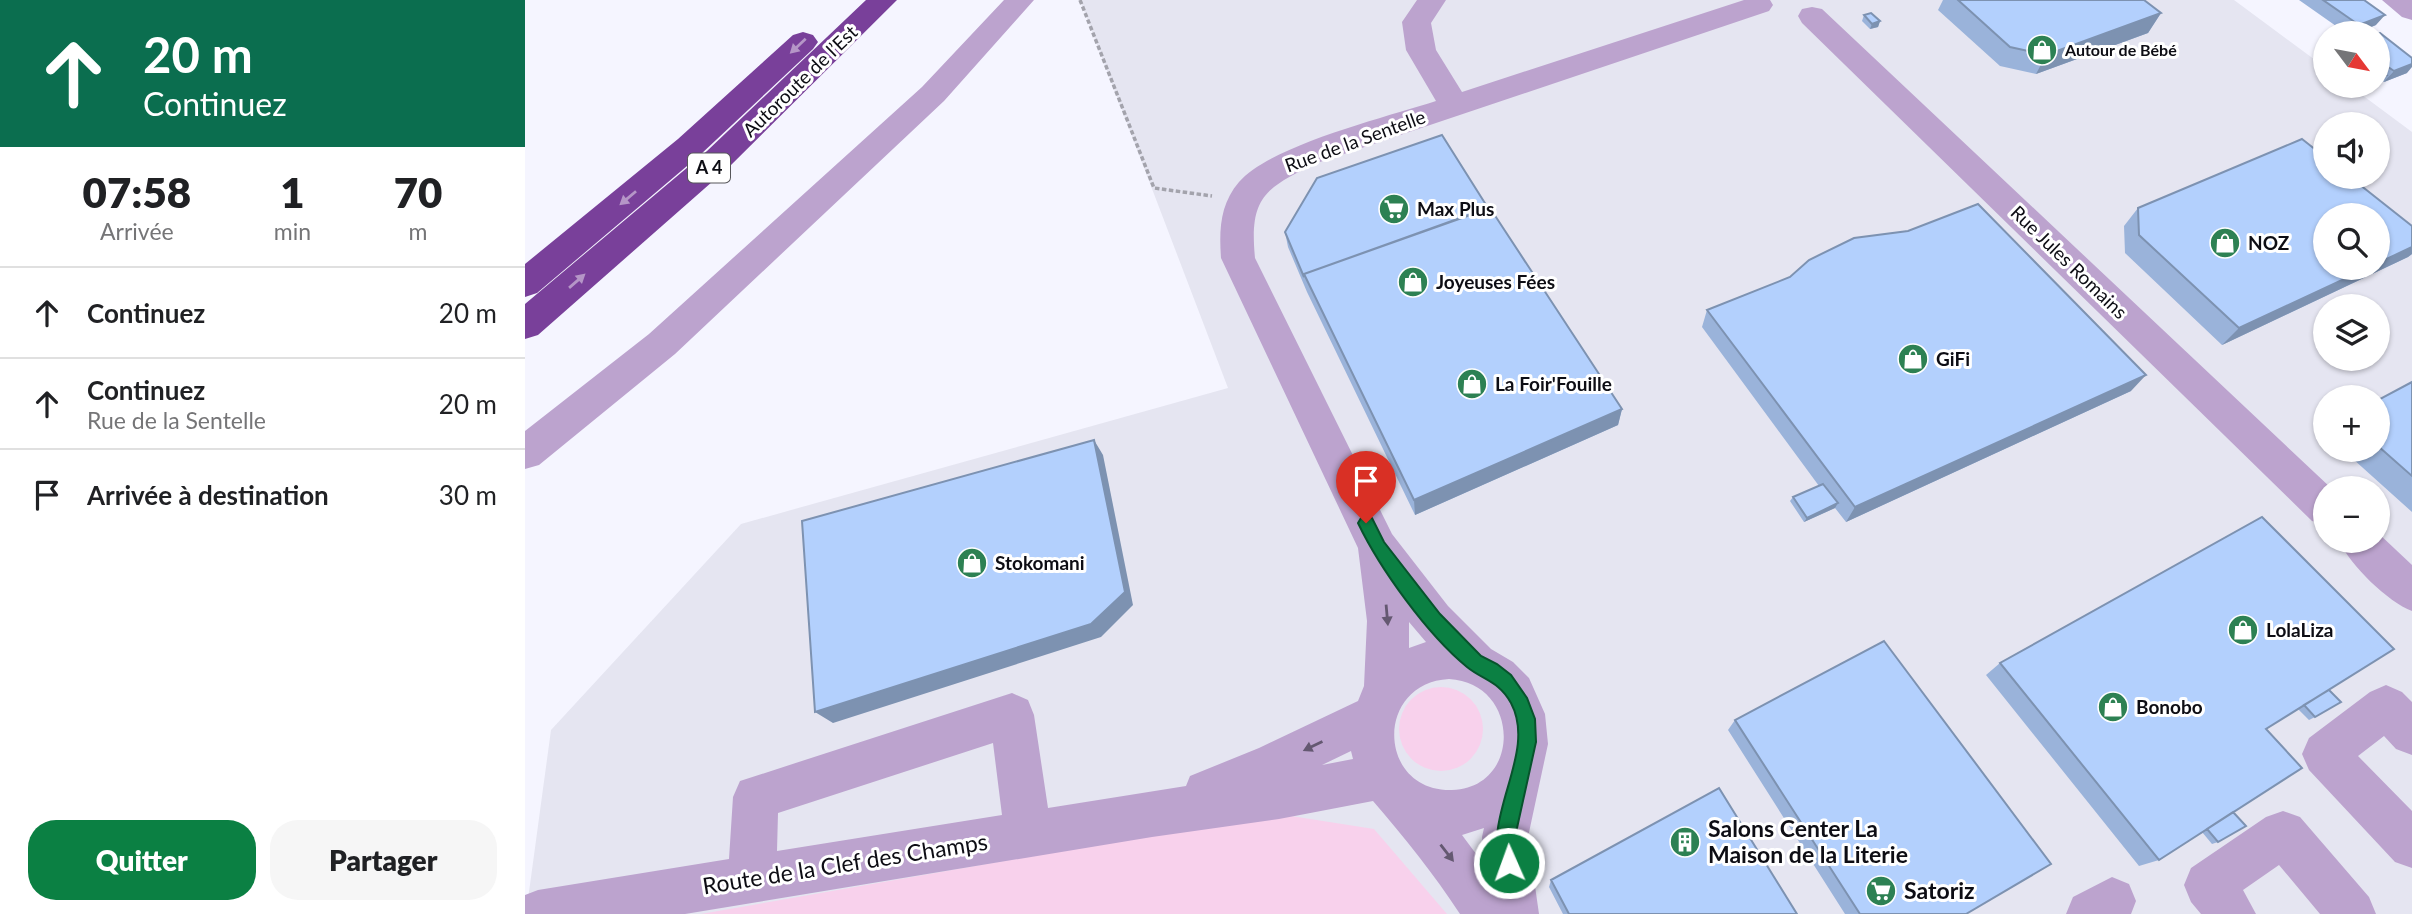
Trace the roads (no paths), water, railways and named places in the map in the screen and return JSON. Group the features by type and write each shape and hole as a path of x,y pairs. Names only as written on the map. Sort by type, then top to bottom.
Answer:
{"highway":[{"name":"Autoroute de l’Est","path":"525,284 689,147 848,0"},
{"name":"Autoroute de l’Est","path":"525,325 718,159 883,0"}],"street":[{"path":"525,453 672,334 933,94 1020,0"},
{"path":"1432,0 1416,22 1421,50 1454,105"},
{"path":"2396,0 2412,11"},
{"name":"Rue de la Sentelle","path":"1378,547 1238,258 1235,215 1245,198 1259,181 1298,159 1454,105 1787,9"},
{"name":"Rue Jules Romains","path":"1787,9 2313,497"},
{"path":"1378,547 1433,620 1475,662 1505,681 1518,698 1526,719 1527,742 1505,837 1515,914"},
{"path":"1378,547 1388,621 1380,704 1372,736 1374,757 1393,788 1453,861 1489,914"},
{"path":"2371,553 2412,592"},
{"path":"1152,814 1271,766 1380,704 1404,674 1426,662 1450,659 1475,662"},
{"path":"2412,733 2386,707 2325,754 2412,845"},
{"path":"752,879 756,797 1012,715 1028,834"},
{"path":"1152,814 1279,796 1393,788 1425,810 1449,814 1471,810 1493,800 1510,784 1522,764"},
{"name":"Route de la Clef des Champs","path":"538,914 1152,814"},
{"path":"2232,914 2208,886 2283,834 2352,914"}],"place":[{"name":"Autour de Bébé","path":"2042,50"},
{"name":"Max Plus","path":"1394,209"},
{"name":"NOZ","path":"2225,243"},
{"name":"Joyeuses Fées","path":"1413,282"},
{"name":"GiFi","path":"1913,359"},
{"name":"La Foir'Fouille","path":"1472,384"},
{"name":"Stokomani","path":"972,563"},
{"name":"LolaLiza","path":"2243,630"},
{"name":"Bonobo","path":"2113,707"},
{"name":"Salons Center La Maison de la Literie","path":"1685,842"},
{"name":"Satoriz","path":"1881,891"}]}
